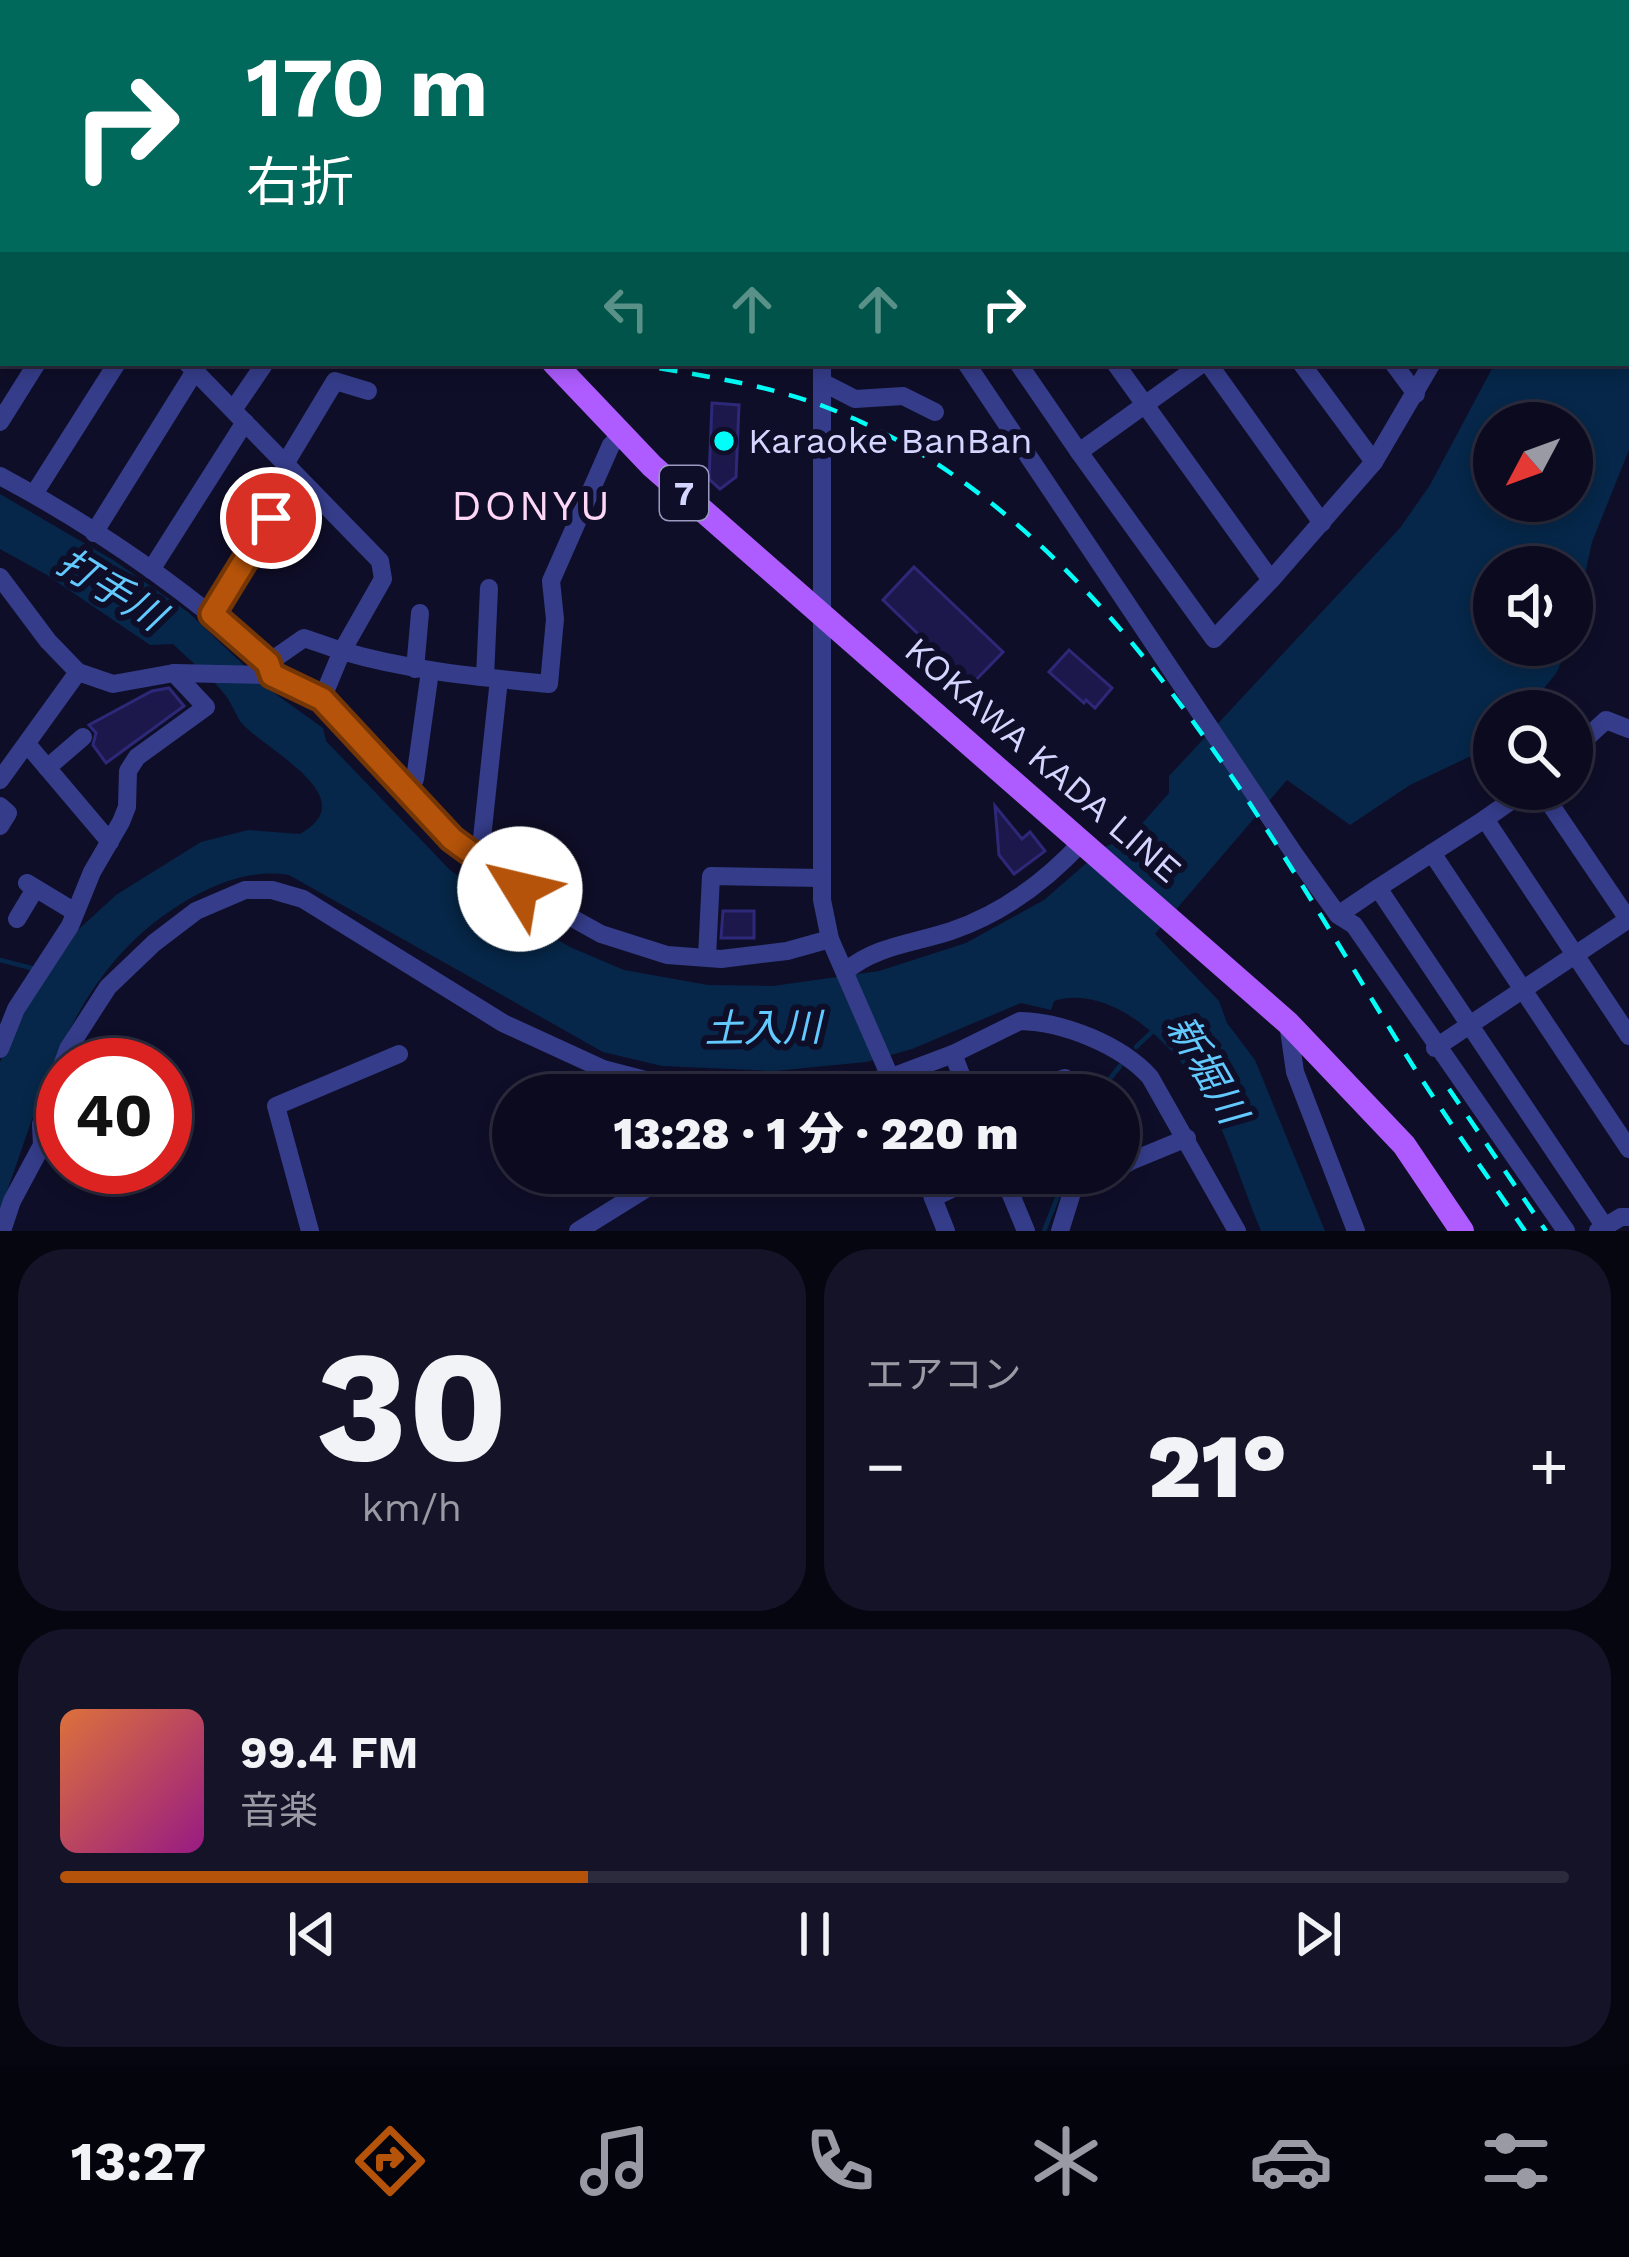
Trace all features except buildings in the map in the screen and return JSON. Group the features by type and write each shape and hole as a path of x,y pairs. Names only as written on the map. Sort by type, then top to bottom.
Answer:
{"main road":[{"name":"KOKAWA KADA LINE","path":"557,366 621,435 1288,1023 1404,1145 1462,1231"}],"street":[{"path":"0,422 35,366"},
{"path":"34,494 115,366"},
{"path":"151,570 263,366"},
{"path":"968,366 1295,856 1338,915 1354,926 1566,1231"},
{"path":"1020,366 1214,639 1374,462 1430,366"},
{"path":"1116,366 1271,580"},
{"path":"1079,452 1201,366"},
{"path":"1207,366 1322,524"},
{"path":"1303,366 1374,462"},
{"path":"1395,366 1415,394"},
{"path":"94,533 191,367 380,561 383,579 322,699"},
{"path":"822,373 855,399 903,396 934,412"},
{"path":"822,373 821,899 830,939 889,1074"},
{"path":"285,464 335,381 368,391"},
{"path":"0,577 47,641 78,673 113,684 174,673 266,671 304,638 422,670 549,684 555,619 550,581 611,446 621,435"},
{"path":"0,476 212,614 266,671 322,699 452,839 520,889 601,934 667,956 721,959 787,952 830,939"},
{"path":"212,614 271,518"},
{"path":"482,838 492,678 490,588"},
{"path":"415,778 422,670 420,613"},
{"path":"0,781 78,673"},
{"path":"0,1049 40,969 76,912 127,807 128,771 136,757 206,707 174,673"},
{"path":"1593,732 1606,720 1629,729"},
{"path":"47,768 83,737"},
{"path":"27,744 110,842"},
{"path":"0,806 8,813 0,826"},
{"path":"1338,915 1498,810"},
{"path":"1435,1048 1628,919 1554,810"},
{"path":"1485,819 1629,1036"},
{"path":"846,971 863,957 954,930 1010,902 1056,870 1082,842"},
{"path":"1432,853 1629,1149"},
{"path":"707,957 711,876 821,878"},
{"path":"16,919 31,886 76,912"},
{"path":"1378,888 1602,1229 1629,1217"},
{"path":"2,1231 42,1145 41,1124 68,1049 108,987 196,911 245,890 272,890 303,899 503,1023 622,1074"},
{"path":"906,1074 1020,1021 1106,1042 1137,1062 1150,1077 1237,1231"},
{"path":"1288,1023 1295,1072 1356,1231"},
{"path":"310,1231 276,1106 399,1054"},
{"path":"953,1054 961,1074"},
{"path":"1140,1158 1186,1138"},
{"path":"578,1231 637,1194"},
{"path":"932,1194 946,1231"},
{"path":"933,1198 941,1194"},
{"path":"1011,1194 1026,1231"},
{"path":"1060,1231 1072,1194"}],"water":[{"path":"1493,366 1629,366 1629,450 1591,546 1473,546 1473,666 1559,666 1543,690 1473,690 1473,755 1410,785 1350,825 1287,780 1155,934 1219,1001 1227,1023 1255,1060 1325,1231 1261,1231 1220,1126 1191,1075 1159,1038 1098,1001 1054,1001 1051,1010 1021,1003 912,1049 866,1062 774,1071 662,1066 603,1052 289,875 275,874 234,879 184,902 145,930 113,963 65,1038 36,1038 36,1111 0,1211 0,1062 42,977 79,929 116,895 201,842 248,830 300,834 318,820 322,805 303,774 240,721 220,689 173,644 150,645 0,549 0,494 113,560 188,612 270,690 323,728 326,741 450,870 503,907 570,947 624,970 708,985 773,986 879,971 966,943 1044,900 1105,847 1132,835 1169,793 1169,776 1400,528 1430,485 1473,404 1473,522 1593,522 1593,402 1474,402"}],"waterway":[{"path":"0,960 35,969"},
{"name":"新堀川","path":"1136,1047 1154,1030"},
{"path":"1114,1074 1120,1066"},
{"path":"1044,1231 1059,1194"}],"railway":[{"path":"644,366 799,398 920,453 1008,517 1088,593 1161,678 1227,770 1417,1073 1525,1231"},
{"path":"1449,1089 1546,1231"}],"place":[{"name":"Karaoke BanBan","path":"724,441"}],"district":[{"name":"DONYU","path":"532,505"}],"route":[{"path":"271,518 212,614 268,663 272,675 322,699 452,839 520,889"}],"water label":[{"name":"打手川","path":"111,589"},
{"name":"土入川","path":"763,1028"}]}
